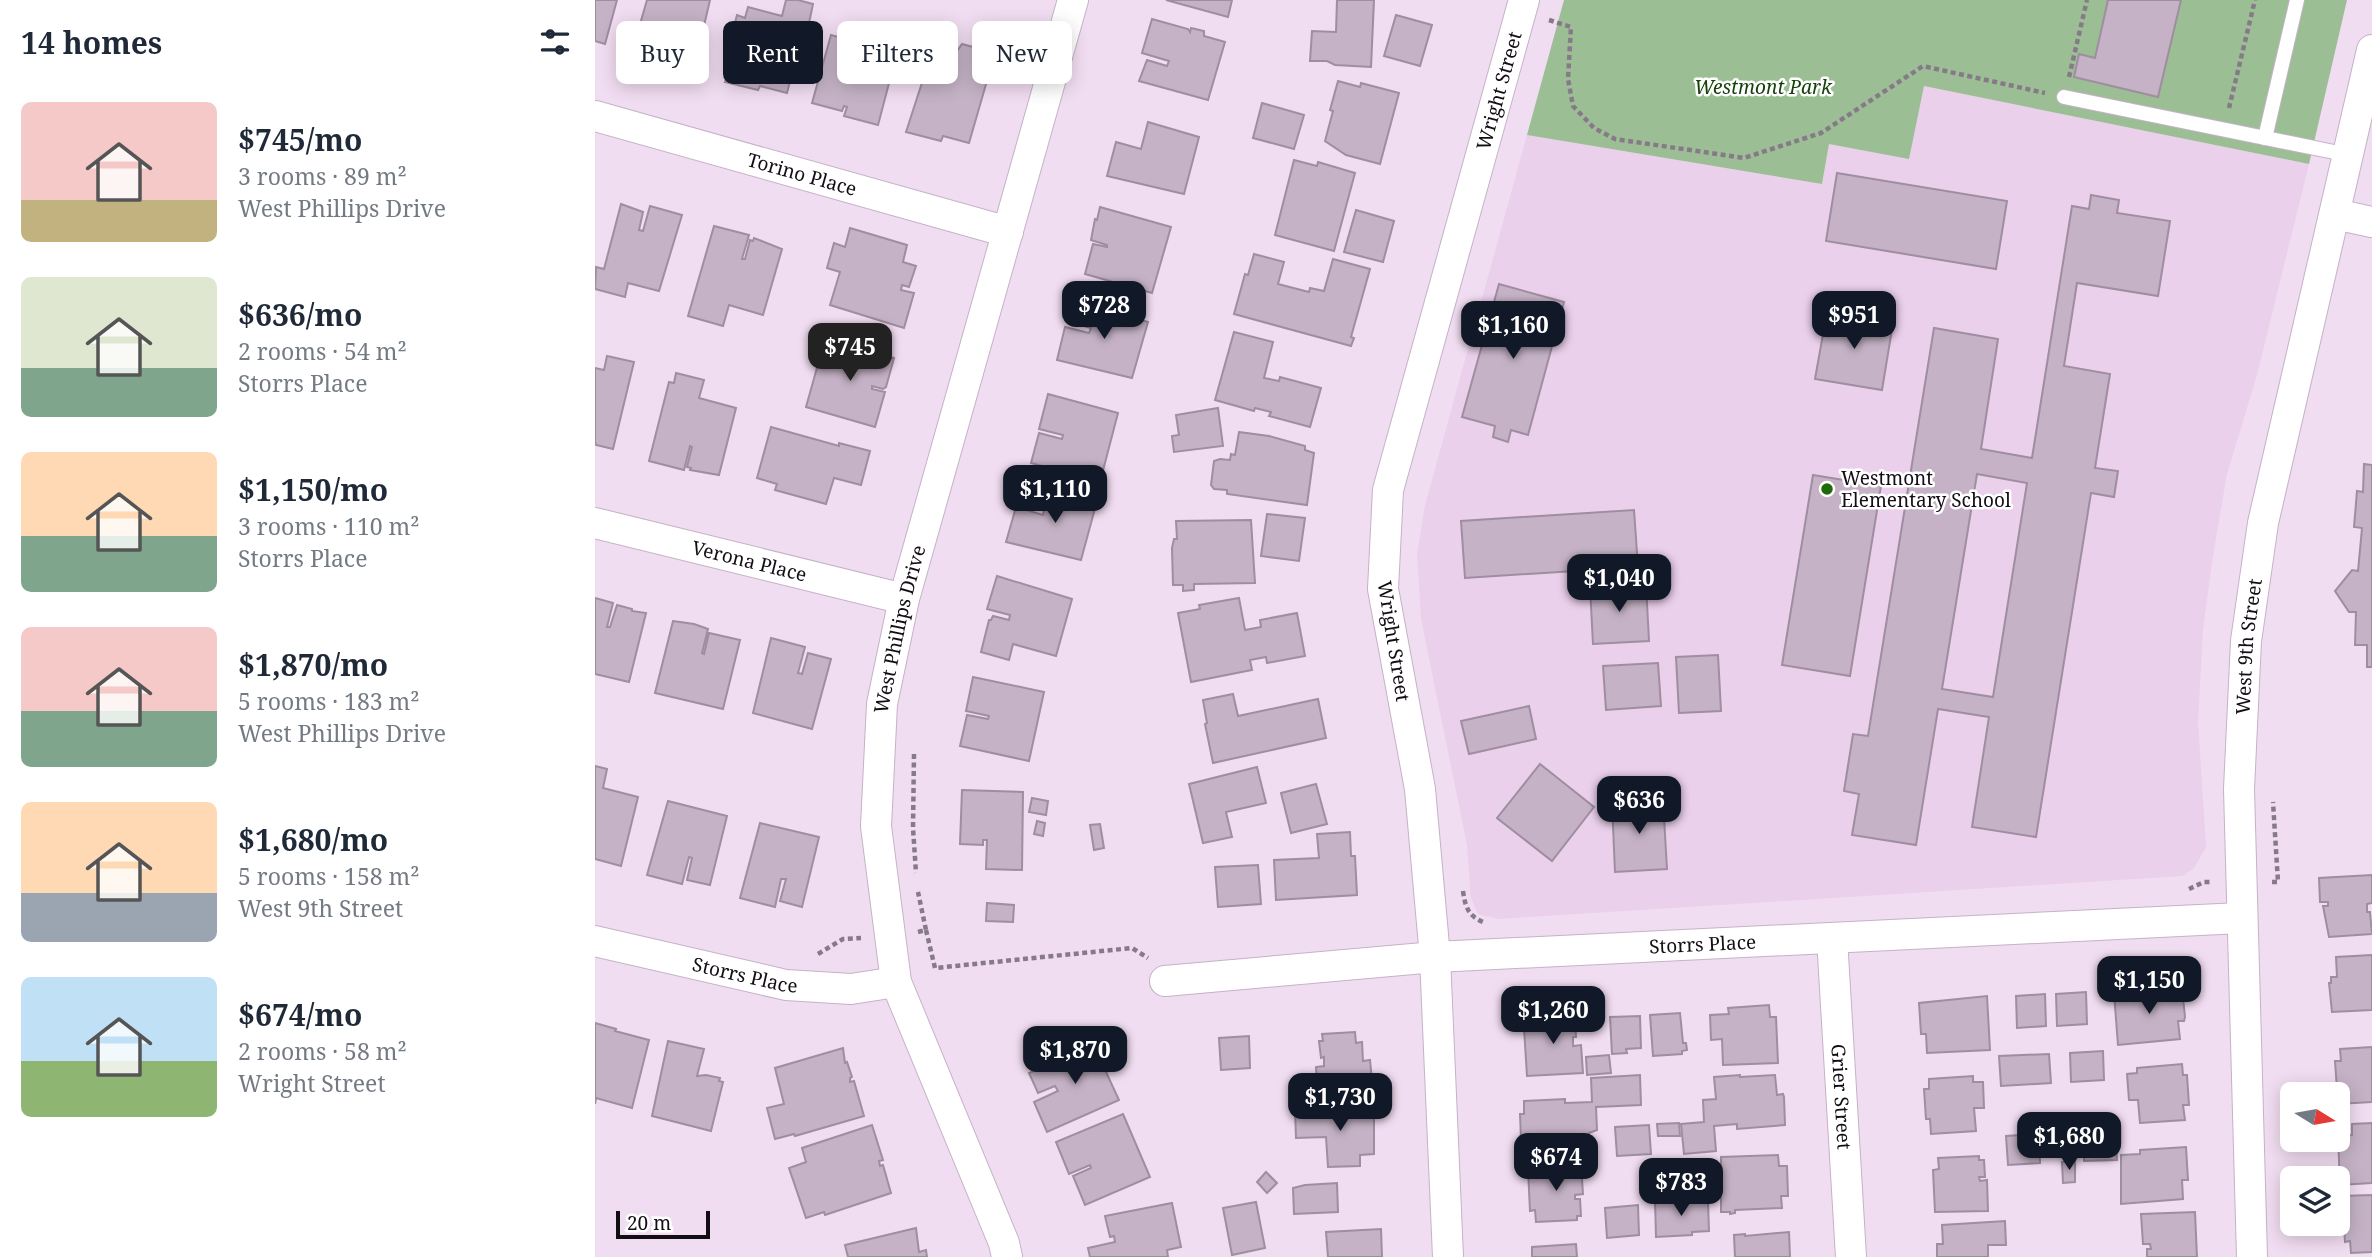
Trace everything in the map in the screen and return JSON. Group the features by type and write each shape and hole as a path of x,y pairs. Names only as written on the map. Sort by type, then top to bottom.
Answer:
{"street":[{"name":"West Phillips Drive","path":"1007,1257 1004,1243 896,982 876,826 883,704 904,598 1073,0"},
{"name":"Wright Street","path":"1448,1257 1435,957 1420,789 1383,589 1388,490 1537,5"},
{"name":"West 9th Street","path":"2252,1257 2239,789 2246,641 2263,523 2372,50"},
{"name":"Torino Place","path":"595,116 1008,232"},
{"path":"2335,214 2372,222"},
{"name":"Verona Place","path":"595,523 904,598"},
{"name":"Storrs Place","path":"1173,981 1435,957 2241,918"},
{"name":"Grier Street","path":"1832,939 1851,1257"},
{"name":"Storrs Place","path":"595,941 786,985 851,989 896,982"}],"lane":[{"path":"2265,138 2297,0"},
{"path":"2064,97 2349,155"}],"path":[{"path":"1537,5 1548,19 1571,27 1568,79 1573,106 1594,128 1615,139 1744,158 1821,133 1923,66 2064,97 2087,0"},
{"path":"2224,129 2255,0"},
{"path":"1545,33 1548,19"},
{"path":"1461,880 1466,908 1475,919 1493,927"},
{"path":"2188,889 2204,882"},
{"path":"926,930 935,968 1132,948 1173,981"}],"shaded area":[{"name":"Westmont Elementary School","path":"1924,86 2309,164 2257,375 2227,474 2212,562 2203,630 2198,721 2206,847 2194,868 2183,876 1498,919 1478,914 1471,898 1467,845 1421,619 1417,554 1425,505 1527,135 1822,184 1829,144"}],"green space":[{"name":"Westmont Park","path":"1564,0 2347,0 2309,164 1924,86 1909,159 1829,144 1822,184 1527,135"}],"building":[{"path":"595,0 617,0 605,44 595,41"},
{"path":"647,0 710,0 705,21 641,21"},
{"path":"786,0 813,4 809,21 735,21 737,15 745,18 748,7 782,16"},
{"path":"1166,0 1232,0 1228,17"},
{"path":"1337,0 1374,0 1371,67 1310,61 1312,31 1336,32"},
{"path":"2108,0 2181,0 2158,97 2074,77 2079,54 2095,58"},
{"path":"1396,15 1432,25 1420,66 1384,56"},
{"path":"1152,19 1188,29 1190,32 1191,28 1204,31 1204,36 1225,42 1208,100 1139,81 1147,60 1167,66 1169,61 1142,53"},
{"path":"831,35 837,37 837,84 889,84 878,125 844,116 847,107 844,106 842,111 812,103 817,84 823,84 823,64"},
{"path":"962,44 972,47 972,84 986,84 969,143 943,136 941,141 906,132 922,84 958,84 958,50"},
{"path":"1338,81 1360,87 1361,83 1399,93 1380,164 1346,155 1325,141"},
{"path":"733,84 789,84 787,93 760,86 758,90"},
{"path":"1262,103 1304,115 1294,149 1253,138"},
{"path":"1148,122 1199,137 1184,194 1107,176 1116,142 1141,149"},
{"path":"1294,160 1317,166 1318,162 1355,173 1334,251 1275,235"},
{"path":"1837,173 2007,201 1996,269 1826,241"},
{"path":"2091,195 2119,200 2117,213 2170,221 2158,296 2077,283 2064,366 2110,374 2095,468 2118,471 2114,497 2091,493 2036,837 1972,827 1989,717 1938,709 1916,845 1852,835 1859,794 1844,791 1853,734 1868,736 1934,328 1998,339 1981,449 2032,458 2072,206 2089,209","holes":["1977,474 2027,483 1993,697 1942,689"]},
{"path":"621,204 643,212 639,230 643,231 650,206 682,215 659,291 628,283 625,297 595,289 596,267 604,269"},
{"path":"1100,207 1171,227 1152,293 1085,274 1093,244 1107,247 1091,240"},
{"path":"1356,210 1394,221 1383,262 1344,252"},
{"path":"714,226 749,235 742,259 745,259 750,240 753,241 754,238 782,249 763,315 729,305 723,326 688,316"},
{"path":"850,228 907,245 903,262 916,266 909,287 902,285 901,290 914,293 904,328 830,305 840,272 827,268 834,243 845,247"},
{"path":"1254,254 1284,262 1278,284 1309,292 1310,288 1324,291 1333,259 1370,269 1351,337 1354,338 1351,346 1234,314 1245,274 1248,275"},
{"path":"1499,284 1564,302 1528,435 1511,430 1508,442 1493,437 1495,426 1462,417"},
{"path":"1078,302 1148,322 1132,378 1057,360 1065,327 1089,333 1091,328 1074,323"},
{"path":"1827,312 1893,323 1882,390 1815,379"},
{"path":"1234,332 1273,342 1264,378 1279,381 1280,377 1321,388 1310,427 1269,416 1271,412 1255,408 1254,411 1215,400"},
{"path":"825,339 894,358 886,387 883,389 872,386 872,389 885,392 875,427 806,407"},
{"path":"607,356 634,362 613,449 596,445 595,442 595,368 604,370"},
{"path":"676,373 704,380 699,398 736,408 719,475 690,470 691,468 687,467 692,447 690,446 684,470 649,461 669,382 674,383"},
{"path":"1048,394 1118,413 1100,482 1031,463 1039,433 1062,439 1063,435 1039,429"},
{"path":"1218,408 1223,446 1174,452 1172,436 1179,435 1176,415"},
{"path":"771,427 839,446 839,443 870,451 861,485 834,478 826,504 775,490 777,484 757,478"},
{"path":"1239,432 1269,436 1305,446 1305,450 1314,453 1307,505 1227,494 1227,490 1214,489 1211,485 1214,461 1230,460 1231,454 1235,455"},
{"path":"2364,464 2372,465 2372,667 2367,667 2367,645 2355,645 2356,612 2349,612 2335,591 2352,570 2358,571 2362,528 2354,527 2357,491 2363,492"},
{"path":"1813,475 1881,486 1850,676 1782,665"},
{"path":"1045,487 1097,501 1081,560 1006,542 1016,507 1043,515 1044,510 1040,506"},
{"path":"1634,510 1638,567 1465,578 1461,521"},
{"path":"1267,514 1305,518 1299,561 1261,556"},
{"path":"1251,520 1255,583 1194,584 1194,590 1183,591 1183,585 1173,585 1172,548 1174,539 1177,539 1176,521"},
{"path":"997,576 1072,599 1056,656 1013,644 1009,660 981,652 989,620 993,616 1009,620 1010,615 987,609"},
{"path":"1646,584 1649,641 1593,644 1590,587"},
{"path":"595,598 613,603 607,627 610,627 617,605 646,613 629,682 595,674"},
{"path":"1239,598 1245,630 1261,627 1260,620 1297,613 1305,656 1267,663 1266,657 1250,660 1252,670 1191,682 1178,613 1200,609 1199,605"},
{"path":"673,621 708,629 702,653 704,654 709,633 740,640 723,709 655,693"},
{"path":"771,638 805,647 798,673 802,674 808,653 831,659 812,729 753,713"},
{"path":"1718,655 1721,711 1679,713 1676,657"},
{"path":"1658,663 1661,706 1606,710 1603,666"},
{"path":"973,677 1044,692 1029,761 960,746 967,715 988,719 989,716 966,711"},
{"path":"1233,694 1238,716 1318,699 1326,738 1213,763 1203,700"},
{"path":"1529,706 1536,739 1469,754 1461,721"},
{"path":"1540,764 1594,807 1552,861 1497,818"},
{"path":"595,766 607,769 603,788 638,797 621,866 595,859"},
{"path":"1257,767 1266,803 1226,812 1232,837 1203,843 1189,784"},
{"path":"1316,784 1327,824 1291,833 1281,793"},
{"path":"962,790 1023,792 1022,870 986,869 987,840 983,840 983,845 960,844"},
{"path":"1032,798 1048,801 1046,815 1029,812"},
{"path":"1663,800 1667,869 1615,872 1612,803"},
{"path":"668,801 727,816 710,885 687,880 692,858 689,857 682,884 647,875"},
{"path":"1037,821 1045,823 1043,836 1034,834"},
{"path":"760,823 819,837 802,907 780,901 786,879 781,879 775,907 740,898"},
{"path":"1100,824 1104,848 1094,850 1090,825"},
{"path":"1350,832 1351,856 1355,856 1357,895 1276,900 1274,860 1319,858 1317,834"},
{"path":"1258,865 1261,904 1218,907 1215,867"},
{"path":"2372,875 2372,903 2367,904 2367,912 2370,912 2372,934 2329,937 2323,906 2328,906 2328,902 2320,902 2319,878"},
{"path":"987,903 1014,905 1013,922 986,921"},
{"path":"2372,955 2372,1010 2332,1012 2329,983 2331,977 2337,977 2336,957"},
{"path":"2182,988 2185,1017 2184,1021 2178,1021 2180,1039 2118,1045 2114,993"},
{"path":"2086,992 2087,1024 2057,1026 2056,994"},
{"path":"2045,994 2046,1026 2017,1028 2016,996"},
{"path":"1987,996 1990,1050 1927,1053 1926,1034 1921,1034 1919,1003"},
{"path":"1769,1005 1770,1017 1776,1017 1778,1063 1723,1065 1722,1039 1711,1040 1710,1015 1729,1014 1728,1008"},
{"path":"1572,1012 1576,1037 1573,1037 1573,1046 1581,1045 1583,1073 1527,1076 1524,1028 1539,1025 1538,1014"},
{"path":"1680,1013 1683,1043 1686,1043 1687,1050 1682,1051 1682,1054 1653,1056 1650,1015"},
{"path":"1640,1016 1641,1048 1612,1054 1610,1017"},
{"path":"595,1023 649,1040 632,1108 596,1098 595,1104"},
{"path":"1355,1032 1356,1043 1362,1042 1363,1061 1370,1060 1373,1091 1318,1095 1316,1067 1324,1066 1319,1041 1323,1041 1322,1034"},
{"path":"1249,1036 1250,1068 1221,1070 1219,1038"},
{"path":"1106,1040 1117,1067 1106,1072 1119,1100 1047,1132 1034,1102 1058,1091 1055,1086 1038,1093 1029,1073"},
{"path":"668,1041 704,1049 697,1076 720,1078 719,1081 723,1082 711,1131 652,1116"},
{"path":"2372,1047 2372,1102 2350,1103 2350,1082 2336,1082 2335,1061 2341,1061 2340,1049"},
{"path":"843,1048 845,1063 847,1062 852,1077 850,1082 854,1081 864,1116 775,1139 767,1108 784,1104 775,1068"},
{"path":"2103,1051 2104,1080 2071,1082 2070,1053"},
{"path":"2049,1054 2051,1083 2001,1086 1999,1056"},
{"path":"1609,1055 1611,1073 1587,1075 1586,1057"},
{"path":"2182,1064 2183,1075 2187,1075 2189,1105 2183,1105 2185,1120 2140,1123 2138,1100 2129,1100 2127,1074 2137,1073 2137,1068"},
{"path":"1640,1075 1641,1105 1596,1107 1597,1130 1589,1133 1590,1153 1528,1156 1526,1139 1521,1140 1520,1114 1524,1114 1524,1101 1565,1099 1565,1103 1592,1102 1591,1078"},
{"path":"1775,1075 1777,1095 1783,1094 1784,1097 1785,1125 1737,1129 1737,1124 1714,1126 1716,1151 1684,1154 1681,1124 1704,1122 1703,1100 1716,1099 1714,1077"},
{"path":"1973,1076 1973,1082 1983,1082 1984,1108 1974,1108 1976,1131 1931,1134 1930,1119 1926,1119 1924,1089 1929,1089 1929,1079"},
{"path":"1374,1107 1374,1154 1360,1155 1360,1166 1328,1167 1326,1137 1296,1138 1295,1110"},
{"path":"1123,1114 1150,1177 1085,1205 1073,1176 1091,1168 1090,1165 1069,1174 1056,1142"},
{"path":"1679,1123 1680,1136 1658,1136 1657,1124"},
{"path":"2372,1123 2372,1183 2350,1184 2350,1166 2339,1166 2339,1152 2350,1152 2352,1124"},
{"path":"872,1125 883,1160 879,1161 880,1166 883,1165 891,1193 825,1215 824,1212 806,1218 789,1168 806,1162 802,1148"},
{"path":"1649,1125 1651,1154 1617,1156 1615,1127"},
{"path":"2115,1130 2117,1160 2084,1161 2084,1143 2079,1143 2078,1133"},
{"path":"2039,1134 2040,1163 2008,1165 2006,1136"},
{"path":"2186,1147 2188,1180 2182,1180 2183,1199 2121,1204 2121,1155 2140,1154 2140,1150"},
{"path":"1778,1155 1779,1166 1787,1166 1788,1196 1781,1196 1782,1208 1735,1210 1735,1213 1730,1214 1721,1212 1721,1157"},
{"path":"1979,1156 1979,1160 1984,1160 1985,1177 1979,1177 1980,1181 1987,1180 1988,1211 1935,1212 1933,1170 1939,1169 1938,1158"},
{"path":"2075,1161 2075,1182 2063,1183 2062,1162"},
{"path":"1581,1164 1583,1194 1575,1195 1575,1199 1580,1199 1581,1216 1577,1216 1577,1220 1536,1222 1535,1210 1530,1211 1528,1169"},
{"path":"1266,1172 1277,1183 1267,1193 1257,1182"},
{"path":"1337,1183 1338,1212 1294,1214 1293,1188"},
{"path":"2372,1195 2372,1252 2351,1253 2350,1241 2345,1242 2345,1236 2350,1236 2350,1196"},
{"path":"1680,1200 1680,1203 1708,1202 1709,1231 1656,1237 1655,1201"},
{"path":"1256,1202 1265,1248 1232,1255 1223,1208"},
{"path":"1172,1203 1181,1247 1167,1250 1168,1257 1090,1257 1088,1248 1115,1242 1114,1236 1110,1237 1105,1216"},
{"path":"1638,1205 1639,1235 1607,1238 1605,1208"},
{"path":"2195,1212 2197,1257 2147,1257 2147,1249 2151,1249 2150,1244 2143,1244 2141,1214"},
{"path":"2005,1221 2006,1245 1988,1245 1988,1257 1937,1257 1937,1244 1943,1244 1942,1225"},
{"path":"916,1228 919,1252 926,1250 927,1257 848,1257 845,1245"},
{"path":"1381,1229 1382,1257 1328,1257 1326,1232"},
{"path":"1789,1232 1790,1257 1735,1257 1734,1235"},
{"path":"1576,1244 1577,1257 1532,1257 1532,1247"}],"place":[{"name":"Westmont Elementary School","path":"1827,489"}]}
